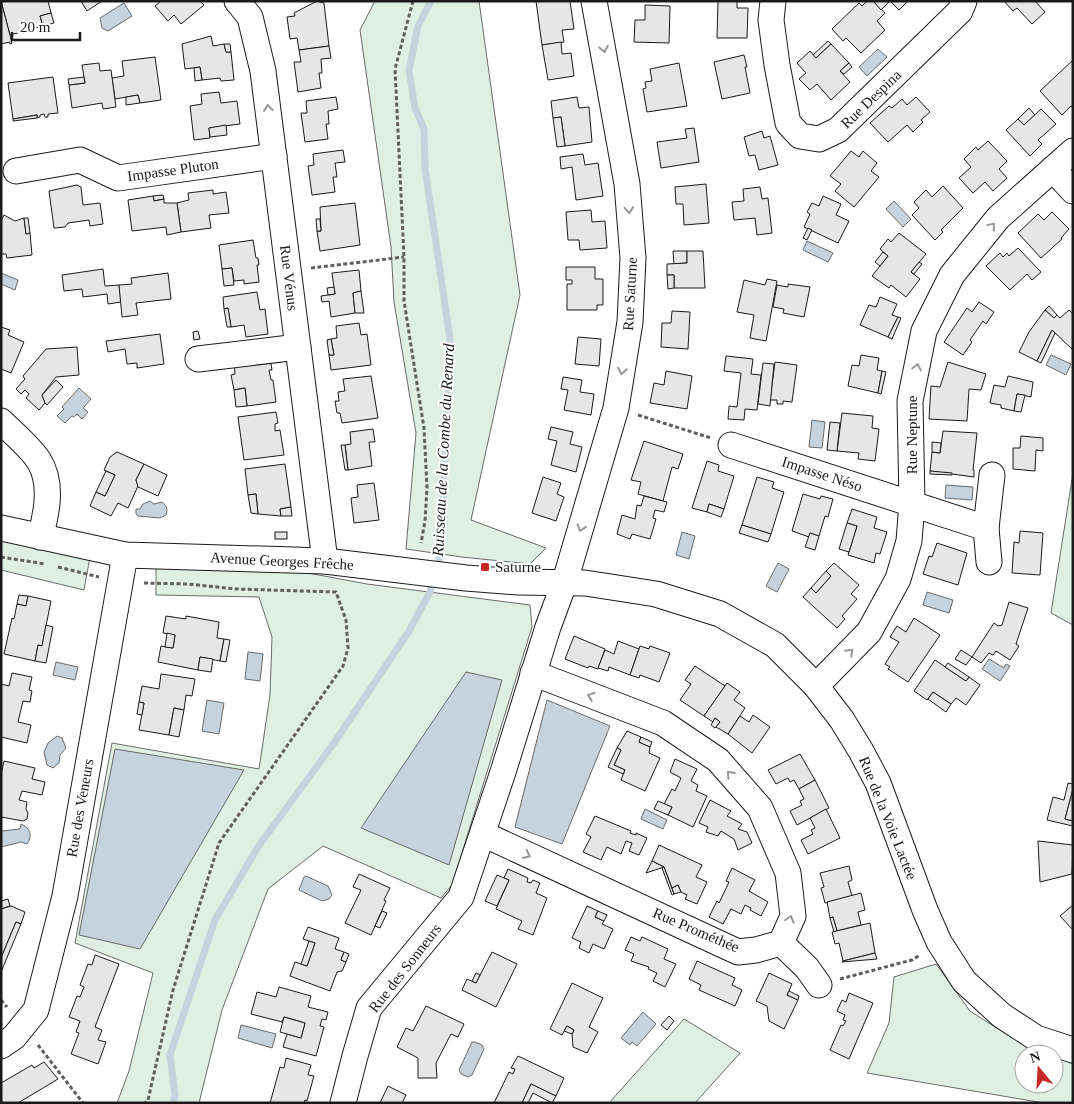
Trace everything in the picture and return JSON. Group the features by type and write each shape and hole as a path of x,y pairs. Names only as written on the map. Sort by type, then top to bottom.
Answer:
{"street":[{"name":"Rue Vénus","path":"237,1 250,17 263,72 325,561"},
{"name":"Rue Saturne","path":"461,897 483,834 533,673 565,581 616,408 630,322 633,258 627,184 594,1"},
{"name":"Rue Despina","path":"773,1 771,20 788,123 800,136 819,139 838,130 960,11 964,1"},
{"name":"Rue Neptune","path":"816,686 869,632 898,579 909,541 912,503 910,401 924,331 952,275 998,218 1073,151"},
{"name":"Impasse Pluton","path":"16,171 80,160 118,178 274,156"},
{"path":"1053,169 1073,191"},
{"path":"198,359 298,347"},
{"path":"1,421 39,459 47,476 47,502 40,537"},
{"name":"Impasse Néso","path":"731,445 986,528"},
{"path":"989,562 986,528 992,476"},
{"name":"Avenue Georges Frêche","path":"1,528 125,555 325,561 466,578 518,582 565,581"},
{"name":"Rue des Veneurs","path":"1,1046 14,1037 36,1010 65,896 125,555"},
{"name":"Rue de la Voie Lactée","path":"565,581 656,594 720,614 775,645 816,686 842,720 861,751 878,783 939,942 964,981 1001,1015 1036,1038 1073,1050"},
{"path":"533,673 663,724 718,760 760,808 788,873 793,916 781,943 807,968 819,985"},
{"name":"Rue Prométhée","path":"483,834 738,952 756,950 781,943"},
{"name":"Rue des Sonneurs","path":"343,1103 370,1008 461,897"}],"path":[{"path":"413,1 395,70 404,257 404,300 424,428 427,488 425,521 421,543"},
{"path":"288,271 404,257"},
{"path":"616,408 731,445"},
{"path":"145,1103 148,1100 173,990 219,843 343,666 348,648 346,620 336,592"},
{"path":"819,985 912,960 939,942"},
{"path":"1,1000 84,1103"}],"green space":[{"path":"375,1 479,1 520,295 471,520 546,548 530,564 406,549 416,433 394,302 391,247 360,30"},
{"path":"1073,473 1073,625 1051,613"},
{"path":"1,538 90,557 84,590 1,570"},
{"path":"156,566 292,570 367,584 530,605 532,627 452,885 441,898 323,846 268,889 222,1010 199,1103 117,1103 129,1071 153,973 75,943 112,743 259,769 270,695 272,637 259,597 156,595"},
{"path":"936,964 970,1011 1014,1039 1026,1044 1014,1044 1014,1094 1064,1094 1064,1060 1073,1064 1073,1103 1044,1103 867,1073 889,1023 894,977"},
{"path":"684,1019 740,1053 695,1103 609,1103"}],"shaded area":[{"path":"124,3 132,16 108,31 102,28 100,18"},
{"path":"878,49 887,57 867,76 859,67"},
{"path":"894,201 911,219 903,227 886,209"},
{"path":"807,241 833,253 828,262 803,250"},
{"path":"1,273 18,280 15,290 1,284"},
{"path":"1051,355 1071,364 1066,375 1046,365"},
{"path":"79,388 91,399 83,408 88,412 82,419 77,414 65,423 57,416 64,409 62,407"},
{"path":"812,420 825,422 822,448 809,447"},
{"path":"946,485 973,487 972,500 945,498"},
{"path":"150,501 154,504 164,503 167,508 166,515 160,518 138,516 136,509 140,509 143,504"},
{"path":"682,532 695,536 689,559 676,555"},
{"path":"778,563 789,569 777,592 766,586"},
{"path":"927,592 953,600 949,613 923,605"},
{"path":"248,652 263,654 260,681 245,679"},
{"path":"989,659 1004,668 1006,664 1010,666 1000,681 982,669"},
{"path":"56,662 78,667 75,680 53,675"},
{"path":"466,672 502,680 449,865 361,828"},
{"path":"207,700 224,703 219,734 202,731"},
{"path":"547,700 610,726 562,844 515,827"},
{"path":"57,736 62,738 66,748 60,755 59,763 53,768 47,765 44,752 48,743"},
{"path":"115,749 244,770 140,949 79,935"},
{"path":"645,809 667,820 663,829 641,819"},
{"path":"21,824 30,832 27,844 21,842 1,847 1,831 20,829"},
{"path":"306,876 328,886 332,895 329,899 322,901 299,890"},
{"path":"643,1012 656,1024 637,1046 632,1042 630,1045 621,1038"},
{"path":"241,1025 276,1034 272,1048 238,1038"},
{"path":"472,1042 482,1045 484,1049 472,1075 468,1077 461,1074 459,1070"}],"building":[{"path":"1,1 48,1 51,13 40,16 43,26 10,35"},
{"path":"1,1 12,43 10,44 10,42 1,44"},
{"path":"81,1 102,1 87,11"},
{"path":"161,1 200,1 204,5 181,24 174,15 168,21 155,6"},
{"path":"317,1 324,3 329,46 299,50 297,38 290,39 287,17 295,16 294,13"},
{"path":"536,1 570,1 574,29 562,30 564,42 542,45"},
{"path":"718,1 737,1 737,8 748,8 747,38 717,38"},
{"path":"867,1 873,1 885,13 877,21 885,30 861,53 846,38 843,41 832,29 859,3 862,6"},
{"path":"873,1 890,1 881,10"},
{"path":"890,1 908,1 899,10"},
{"path":"1004,1 1035,1 1045,12 1032,24 1017,8 1013,11"},
{"path":"645,5 670,6 669,43 634,42 635,20 645,20"},
{"path":"51,13 54,23 43,26 40,16"},
{"path":"211,36 213,46 224,44 226,52 231,52 234,80 221,81 220,78 202,80 200,67 185,69 182,44"},
{"path":"828,41 831,44 816,58 813,55"},
{"path":"561,42 562,54 571,53 574,76 548,80 542,45"},
{"path":"224,44 230,44 231,52 226,52"},
{"path":"831,44 849,63 840,71 850,82 831,100 817,84 810,90 799,79 806,73 797,63 810,51 816,58"},
{"path":"329,46 331,58 321,59 322,73 319,73 321,88 298,92 294,62 301,62 299,50"},
{"path":"744,55 750,93 722,99 714,62"},
{"path":"155,57 161,100 140,103 138,95 115,99 112,78 124,76 122,61"},
{"path":"1073,60 1073,108 1071,106 1062,115 1040,91"},
{"path":"99,63 100,71 111,70 116,107 103,109 102,103 72,108 69,85 85,83 82,65"},
{"path":"679,63 687,106 647,112 643,89 646,88 645,82 652,81 650,69"},
{"path":"849,63 852,67 844,74 840,71"},
{"path":"200,67 202,80 195,81 194,68"},
{"path":"53,77 58,113 48,114 48,117 45,117 44,114 37,118 37,115 13,119 8,83"},
{"path":"84,77 85,83 69,85 68,79"},
{"path":"219,92 221,103 237,101 240,124 209,128 210,138 194,140 190,106 202,104 201,94"},
{"path":"138,95 140,103 126,105 126,97"},
{"path":"336,97 338,109 328,111 329,124 326,124 328,139 305,142 301,113 307,113 306,101"},
{"path":"577,97 579,108 589,107 592,142 565,146 561,117 553,118 551,101"},
{"path":"916,97 930,112 921,120 923,122 913,132 907,125 888,142 870,123 889,106 892,108 902,99 907,105"},
{"path":"1029,108 1035,115 1024,125 1018,119"},
{"path":"1041,109 1056,124 1038,140 1042,144 1030,156 1006,130 1018,119 1024,125"},
{"path":"37,115 37,118 13,121 13,119"},
{"path":"561,117 565,146 557,147 553,118"},
{"path":"226,125 227,135 210,137 209,128"},
{"path":"694,128 699,162 661,168 657,142 687,138 685,129"},
{"path":"762,131 764,138 770,136 778,165 759,170 755,155 749,156 744,137"},
{"path":"988,141 1007,161 999,169 1007,178 993,191 985,182 973,193 959,178 971,167 964,159 976,147 978,150"},
{"path":"343,150 345,162 335,163 337,177 333,177 335,192 312,195 308,166 314,165 313,154"},
{"path":"851,151 859,157 863,151 877,163 871,171 879,177 854,207 835,191 841,184 830,176"},
{"path":"583,154 585,165 598,163 603,196 576,200 572,167 561,169 560,157"},
{"path":"706,184 709,223 684,225 683,204 676,204 675,187"},
{"path":"77,185 81,187 83,205 100,203 103,224 90,226 89,220 68,223 65,227 54,228 49,191"},
{"path":"943,186 963,208 941,230 943,232 935,240 912,215 919,208 914,202 926,190 932,197"},
{"path":"760,187 762,199 768,198 772,233 757,235 755,218 734,220 732,202 744,201 743,189"},
{"path":"213,190 213,194 226,192 229,213 209,215 211,228 181,232 177,203 189,200 188,193"},
{"path":"163,195 164,199 154,201 153,196"},
{"path":"153,196 154,201 164,199 164,203 177,203 181,232 167,235 166,227 132,231 128,200"},
{"path":"823,196 841,204 836,215 849,221 838,243 804,227 810,214 807,212 812,203 819,206"},
{"path":"355,203 360,245 320,251 317,231 321,231 320,207"},
{"path":"591,210 592,222 605,221 607,248 580,250 579,240 568,240 566,212"},
{"path":"1052,212 1069,229 1062,239 1041,258 1018,233 1038,214 1044,220"},
{"path":"4,215 15,221 24,218 26,234 30,233 32,255 7,258 6,254 1,254 1,221"},
{"path":"24,218 28,218 30,233 26,234"},
{"path":"316,219 320,219 321,231 317,231"},
{"path":"808,228 812,230 807,240 803,238"},
{"path":"899,233 926,254 911,272 920,279 906,297 891,285 889,288 872,276 888,256 880,249 888,239 891,242"},
{"path":"253,240 259,265 257,265 259,282 244,284 244,280 234,281 232,268 222,269 219,245"},
{"path":"1018,248 1041,272 1032,280 1027,274 1010,290 986,266 1000,253 1003,257 1007,253 1009,256"},
{"path":"673,251 687,251 687,263 674,264"},
{"path":"687,251 703,251 705,288 674,288 674,275 667,275 667,264 687,263"},
{"path":"883,252 888,256 880,266 875,262"},
{"path":"919,262 922,264 914,274 911,272"},
{"path":"566,267 595,267 595,279 603,279 603,305 597,305 597,310 567,310 567,284 572,284 572,280 566,280"},
{"path":"232,268 234,285 224,286 222,269"},
{"path":"103,269 105,286 119,285 121,302 108,304 107,294 83,297 82,289 64,291 62,275"},
{"path":"359,270 361,291 353,293 355,313 331,317 329,301 322,302 321,296 335,294 332,273"},
{"path":"168,273 171,299 136,303 138,315 122,317 119,285 132,284 131,278"},
{"path":"667,275 674,275 674,288 668,289"},
{"path":"767,279 777,281 766,341 750,338 754,315 737,312 744,280 765,285"},
{"path":"788,284 810,287 804,317 783,313 784,309 773,307 777,285 788,287"},
{"path":"334,287 335,294 328,295 327,288"},
{"path":"361,291 364,313 355,313 353,293"},
{"path":"257,292 260,310 265,309 268,334 246,337 244,325 231,327 228,308 224,309 223,297"},
{"path":"880,297 897,304 892,315 898,317 888,337 860,325 869,305 876,307"},
{"path":"979,302 994,312 986,324 983,321 970,340 972,342 963,355 944,342 967,308 972,312"},
{"path":"1049,306 1057,315 1054,318 1045,310"},
{"path":"228,308 231,327 227,327 224,309"},
{"path":"1045,310 1054,318 1057,315 1060,318 1069,310 1073,314 1073,350 1052,330 1037,361 1019,352 1029,332"},
{"path":"672,311 690,312 688,349 661,347 662,323 671,323"},
{"path":"898,317 901,318 892,339 888,337"},
{"path":"359,323 361,335 367,334 371,365 331,370 329,355 334,355 331,339 337,338 336,326"},
{"path":"1,327 10,330 8,335 24,342 11,373 1,369"},
{"path":"1052,330 1055,333 1041,363 1037,361"},
{"path":"198,331 200,339 194,340 193,332"},
{"path":"160,334 164,364 137,368 137,363 127,364 125,349 108,352 106,341"},
{"path":"578,337 601,339 599,366 575,364"},
{"path":"331,339 334,355 329,355 327,340"},
{"path":"77,347 79,375 56,377 42,395 45,403 39,410 26,398 29,394 25,390 21,394 16,389 25,379 23,376 46,349"},
{"path":"861,355 879,358 877,370 882,371 878,393 848,386 852,365 859,366"},
{"path":"726,356 753,359 751,374 761,375 757,410 745,409 744,420 728,419 729,406 737,407 741,373 724,371"},
{"path":"270,357 272,370 269,370 271,380 273,380 276,402 247,406 245,388 234,390 231,375 235,374 234,362"},
{"path":"775,362 797,365 792,402 783,401 783,404 777,404 777,400 770,400"},
{"path":"948,362 986,374 981,390 969,389 967,421 929,419 931,386 940,387"},
{"path":"763,363 774,364 770,406 758,404"},
{"path":"666,371 692,376 687,409 650,403 654,383 664,385"},
{"path":"882,371 886,372 881,394 878,393"},
{"path":"371,376 378,418 342,423 340,413 337,413 335,401 339,401 338,392 345,391 343,379"},
{"path":"1008,376 1033,382 1031,397 1017,394 1014,411 1001,408 1001,405 990,403 994,385 1005,387"},
{"path":"563,377 582,380 580,392 594,394 591,415 564,410 568,390 561,389"},
{"path":"56,380 63,387 47,405 42,395"},
{"path":"245,388 247,406 236,407 234,390"},
{"path":"1017,394 1025,395 1021,412 1014,411"},
{"path":"276,412 278,423 275,424 275,431 280,430 284,455 244,460 238,417"},
{"path":"842,413 873,416 872,428 879,429 875,461 858,459 859,453 837,451"},
{"path":"830,422 840,423 837,451 827,450"},
{"path":"551,427 573,432 570,444 582,447 576,472 551,465 557,441 548,439"},
{"path":"373,429 375,442 369,442 372,466 348,470 345,445 351,444 350,432"},
{"path":"943,431 977,433 974,477 930,471 932,452 940,453"},
{"path":"1021,436 1043,438 1043,451 1036,450 1035,471 1013,469 1013,448 1020,448"},
{"path":"644,441 683,454 678,469 672,467 663,501 638,494 641,482 631,480"},
{"path":"932,442 941,443 940,453 932,452"},
{"path":"341,445 345,445 348,470 345,470"},
{"path":"117,452 144,464 136,480 138,486 128,508 118,503 111,516 90,506 96,492 105,496 115,475 104,470 110,457"},
{"path":"707,461 719,465 718,471 734,476 724,509 709,504 707,512 692,508"},
{"path":"144,464 167,475 158,496 138,487 136,480"},
{"path":"285,464 291,507 280,509 281,516 258,514 256,494 248,495 245,469"},
{"path":"106,471 115,475 105,496 96,492"},
{"path":"930,471 952,473 952,475 930,474"},
{"path":"543,477 561,483 557,494 564,497 556,521 532,513"},
{"path":"757,477 774,482 772,488 784,492 771,534 742,525"},
{"path":"374,483 379,520 354,523 351,498 358,497 357,485"},
{"path":"256,494 258,514 251,513 248,495"},
{"path":"803,494 820,499 821,496 833,499 828,517 825,516 819,536 810,533 809,537 792,531"},
{"path":"644,496 667,502 664,512 655,510 653,518 656,519 650,539 632,534 630,539 617,534 622,515 635,519 637,505 641,506"},
{"path":"709,504 724,509 721,517 707,512"},
{"path":"291,507 292,516 281,516 280,509"},
{"path":"852,509 877,517 874,528 887,532 880,554 876,553 874,563 848,555 857,526 847,523"},
{"path":"847,523 857,526 849,552 839,549"},
{"path":"742,525 771,534 768,542 739,533"},
{"path":"1020,531 1043,533 1040,575 1012,573 1014,542 1019,543"},
{"path":"275,532 287,532 287,539 275,539"},
{"path":"810,533 819,536 815,550 805,547"},
{"path":"937,543 967,553 958,585 923,574 929,556 932,557"},
{"path":"834,563 859,585 851,594 857,599 842,616 845,619 837,628 803,597 811,588 816,593 831,576 826,571"},
{"path":"826,571 831,576 816,593 811,588"},
{"path":"19,595 28,596 26,606 17,604"},
{"path":"28,596 51,601 42,646 38,645 35,661 4,654 17,604 26,606"},
{"path":"1009,602 1028,608 1016,644 1019,646 1010,660 996,651 993,655 989,653 981,663 972,657 994,623 998,626 1002,625"},
{"path":"166,616 186,619 186,616 219,622 217,638 224,639 220,661 200,657 198,670 158,662 161,646 173,648 175,635 163,633"},
{"path":"914,618 940,635 908,682 888,669 890,667 885,664 899,642 890,637 897,626 906,632"},
{"path":"46,625 53,627 46,663 35,661 38,645 42,646"},
{"path":"167,633 175,635 173,648 165,647"},
{"path":"574,636 605,649 598,669 589,666 588,668 565,659"},
{"path":"224,639 230,640 226,662 220,661"},
{"path":"618,641 639,649 630,675 609,667 608,671 598,668 605,650 614,654"},
{"path":"640,646 649,649 650,646 670,653 659,682 640,675 639,678 630,675"},
{"path":"961,650 972,657 966,665 955,659"},
{"path":"200,657 213,659 211,672 198,670"},
{"path":"935,660 966,681 969,677 980,685 966,705 956,698 951,704 933,692 927,700 914,691"},
{"path":"948,663 969,677 966,681 945,667"},
{"path":"695,666 725,686 704,716 680,700 691,684 685,680"},
{"path":"12,673 32,677 29,690 32,691 30,702 23,701 18,722 31,725 27,743 1,737 1,684 9,686"},
{"path":"161,674 195,679 192,696 186,695 184,710 174,708 169,735 139,730 144,703 139,702 142,686 159,689"},
{"path":"727,683 740,692 734,700 745,708 728,734 716,727 720,722 715,718 713,722 704,716"},
{"path":"933,692 951,704 946,712 928,699"},
{"path":"139,702 144,703 142,715 137,714"},
{"path":"174,708 184,710 179,737 169,735"},
{"path":"753,715 770,727 752,753 728,734 740,716 749,722"},
{"path":"715,718 720,722 715,728 711,725"},
{"path":"627,731 641,737 639,742 650,747 649,753 660,758 645,791 621,780 625,770 614,765 621,750 617,748"},
{"path":"641,737 652,742 650,747 639,742"},
{"path":"617,748 621,750 614,765 625,770 623,774 608,767"},
{"path":"800,754 815,780 799,789 794,780 790,782 788,778 776,784 768,770"},
{"path":"675,759 697,769 691,781 698,785 696,791 707,796 693,827 668,815 672,807 664,804 672,789 675,791 681,778 670,772"},
{"path":"4,761 35,768 32,779 45,782 42,795 22,791 19,800 27,802 26,809 28,813 27,819 23,821 1,817 1,775"},
{"path":"815,780 829,808 797,825 790,811 802,805 800,801 804,799 799,789"},
{"path":"1068,783 1073,784 1073,789 1065,819 1073,821 1073,826 1047,820 1053,797 1064,800"},
{"path":"1073,789 1073,821 1065,819"},
{"path":"710,800 731,811 727,816 742,824 738,829 747,832 752,843 738,850 734,839 721,831 718,836 706,832 708,827 699,823"},
{"path":"658,801 672,807 668,815 654,809"},
{"path":"826,809 840,838 808,854 801,840 813,834 811,830 815,828 810,818"},
{"path":"595,816 631,831 630,833 636,835 636,833 647,838 639,855 629,851 632,843 626,841 621,854 607,847 601,860 583,852 591,837 586,834"},
{"path":"1038,841 1073,845 1072,874 1040,882"},
{"path":"659,845 702,865 696,877 707,882 697,904 685,899 687,895 681,892 678,885 672,888 664,867 652,861"},
{"path":"652,861 664,867 646,873"},
{"path":"849,866 852,880 848,882 852,896 825,903 821,888 824,887 820,873"},
{"path":"664,867 674,894 672,895 662,868"},
{"path":"732,868 755,880 749,891 768,902 761,916 745,905 741,914 731,909 723,924 709,917 717,901 719,903 729,882 726,881"},
{"path":"508,869 528,878 527,882 531,883 533,880 540,883 536,893 547,898 533,935 518,929 522,921 496,909 509,880 504,878"},
{"path":"359,874 390,888 371,935 345,923 361,890 353,887"},
{"path":"497,875 509,880 497,906 485,901"},
{"path":"678,885 681,892 674,894 672,888"},
{"path":"861,893 865,910 858,912 861,925 837,931 833,917 830,918 827,902"},
{"path":"8,899 10,906 1,909 1,901"},
{"path":"1073,905 1073,930 1060,916"},
{"path":"11,906 25,912 21,924 16,922 1,958 1,909"},
{"path":"587,906 598,911 595,917 604,921 602,924 613,929 604,949 593,944 589,953 579,948 581,942 572,938"},
{"path":"382,911 387,913 380,928 375,926"},
{"path":"598,911 607,915 604,921 595,917"},
{"path":"833,917 837,931 834,932 830,918"},
{"path":"16,922 21,924 1,972 1,958"},
{"path":"870,923 875,953 843,961 839,943 835,944 832,932"},
{"path":"308,927 339,938 335,949 344,952 341,960 346,962 342,971 337,972 330,991 290,976 295,962 307,966 315,943 303,939"},
{"path":"631,937 640,941 642,937 668,949 664,959 676,964 665,987 653,981 657,973 648,969 649,967 631,961 634,954 625,950"},
{"path":"309,941 315,943 307,966 301,964"},
{"path":"344,952 349,954 346,962 341,960"},
{"path":"492,952 517,964 496,1007 462,990 467,979 476,983"},
{"path":"875,953 877,959 842,962 843,961"},
{"path":"95,955 119,964 95,1027 102,1030 98,1040 106,1042 98,1064 71,1054 79,1033 76,1032 80,1021 69,1017 77,996 80,997 84,987 80,985 88,964 92,965"},
{"path":"697,961 735,978 732,985 742,990 735,1006 699,990 701,985 689,979"},
{"path":"476,973 480,975 476,983 472,981"},
{"path":"769,973 792,984 787,995 798,1000 784,1029 769,1021 767,1006 756,1001"},
{"path":"572,983 603,998 589,1027 598,1032 587,1053 573,1047 572,1034 574,1030 567,1026 562,1035 550,1029"},
{"path":"279,987 311,996 308,1007 328,1012 326,1020 322,1019 320,1026 324,1027 316,1056 283,1047 287,1034 301,1038 305,1023 284,1017 282,1022 251,1014 257,992 276,997"},
{"path":"789,991 799,996 798,1000 787,995"},
{"path":"849,993 873,1003 849,1059 830,1050 841,1025 843,1026 846,1021 843,1020 845,1015 837,1011 842,1000 846,1002"},
{"path":"426,1006 464,1024 458,1037 451,1034 436,1063 437,1078 418,1078 418,1058 397,1047 406,1028 413,1031"},
{"path":"669,1016 674,1021 667,1030 661,1025"},
{"path":"284,1017 305,1023 301,1038 280,1032"},
{"path":"567,1026 574,1030 572,1034 564,1031"},
{"path":"518,1056 564,1078 556,1096 531,1084 522,1103 494,1103 509,1072 513,1074 515,1069 511,1068"},
{"path":"286,1058 311,1065 308,1075 314,1076 307,1101 305,1100 304,1103 270,1103 280,1067 284,1068"},
{"path":"44,1062 58,1079 18,1103 1,1103 1,1083 32,1065 34,1068"},
{"path":"531,1084 556,1096 552,1103 533,1093 528,1103 522,1103"},
{"path":"388,1086 406,1095 402,1103 380,1103"}],"waterway":[{"name":"Ruisseau de la Combe du Renard","path":"173,1103 175,1095 170,1055 215,920 258,847 334,743 409,631 430,592 440,556 451,346 425,168 424,129 415,108 409,70 418,26 431,1"}],"place":[{"name":"Saturne","path":"485,567"}]}
